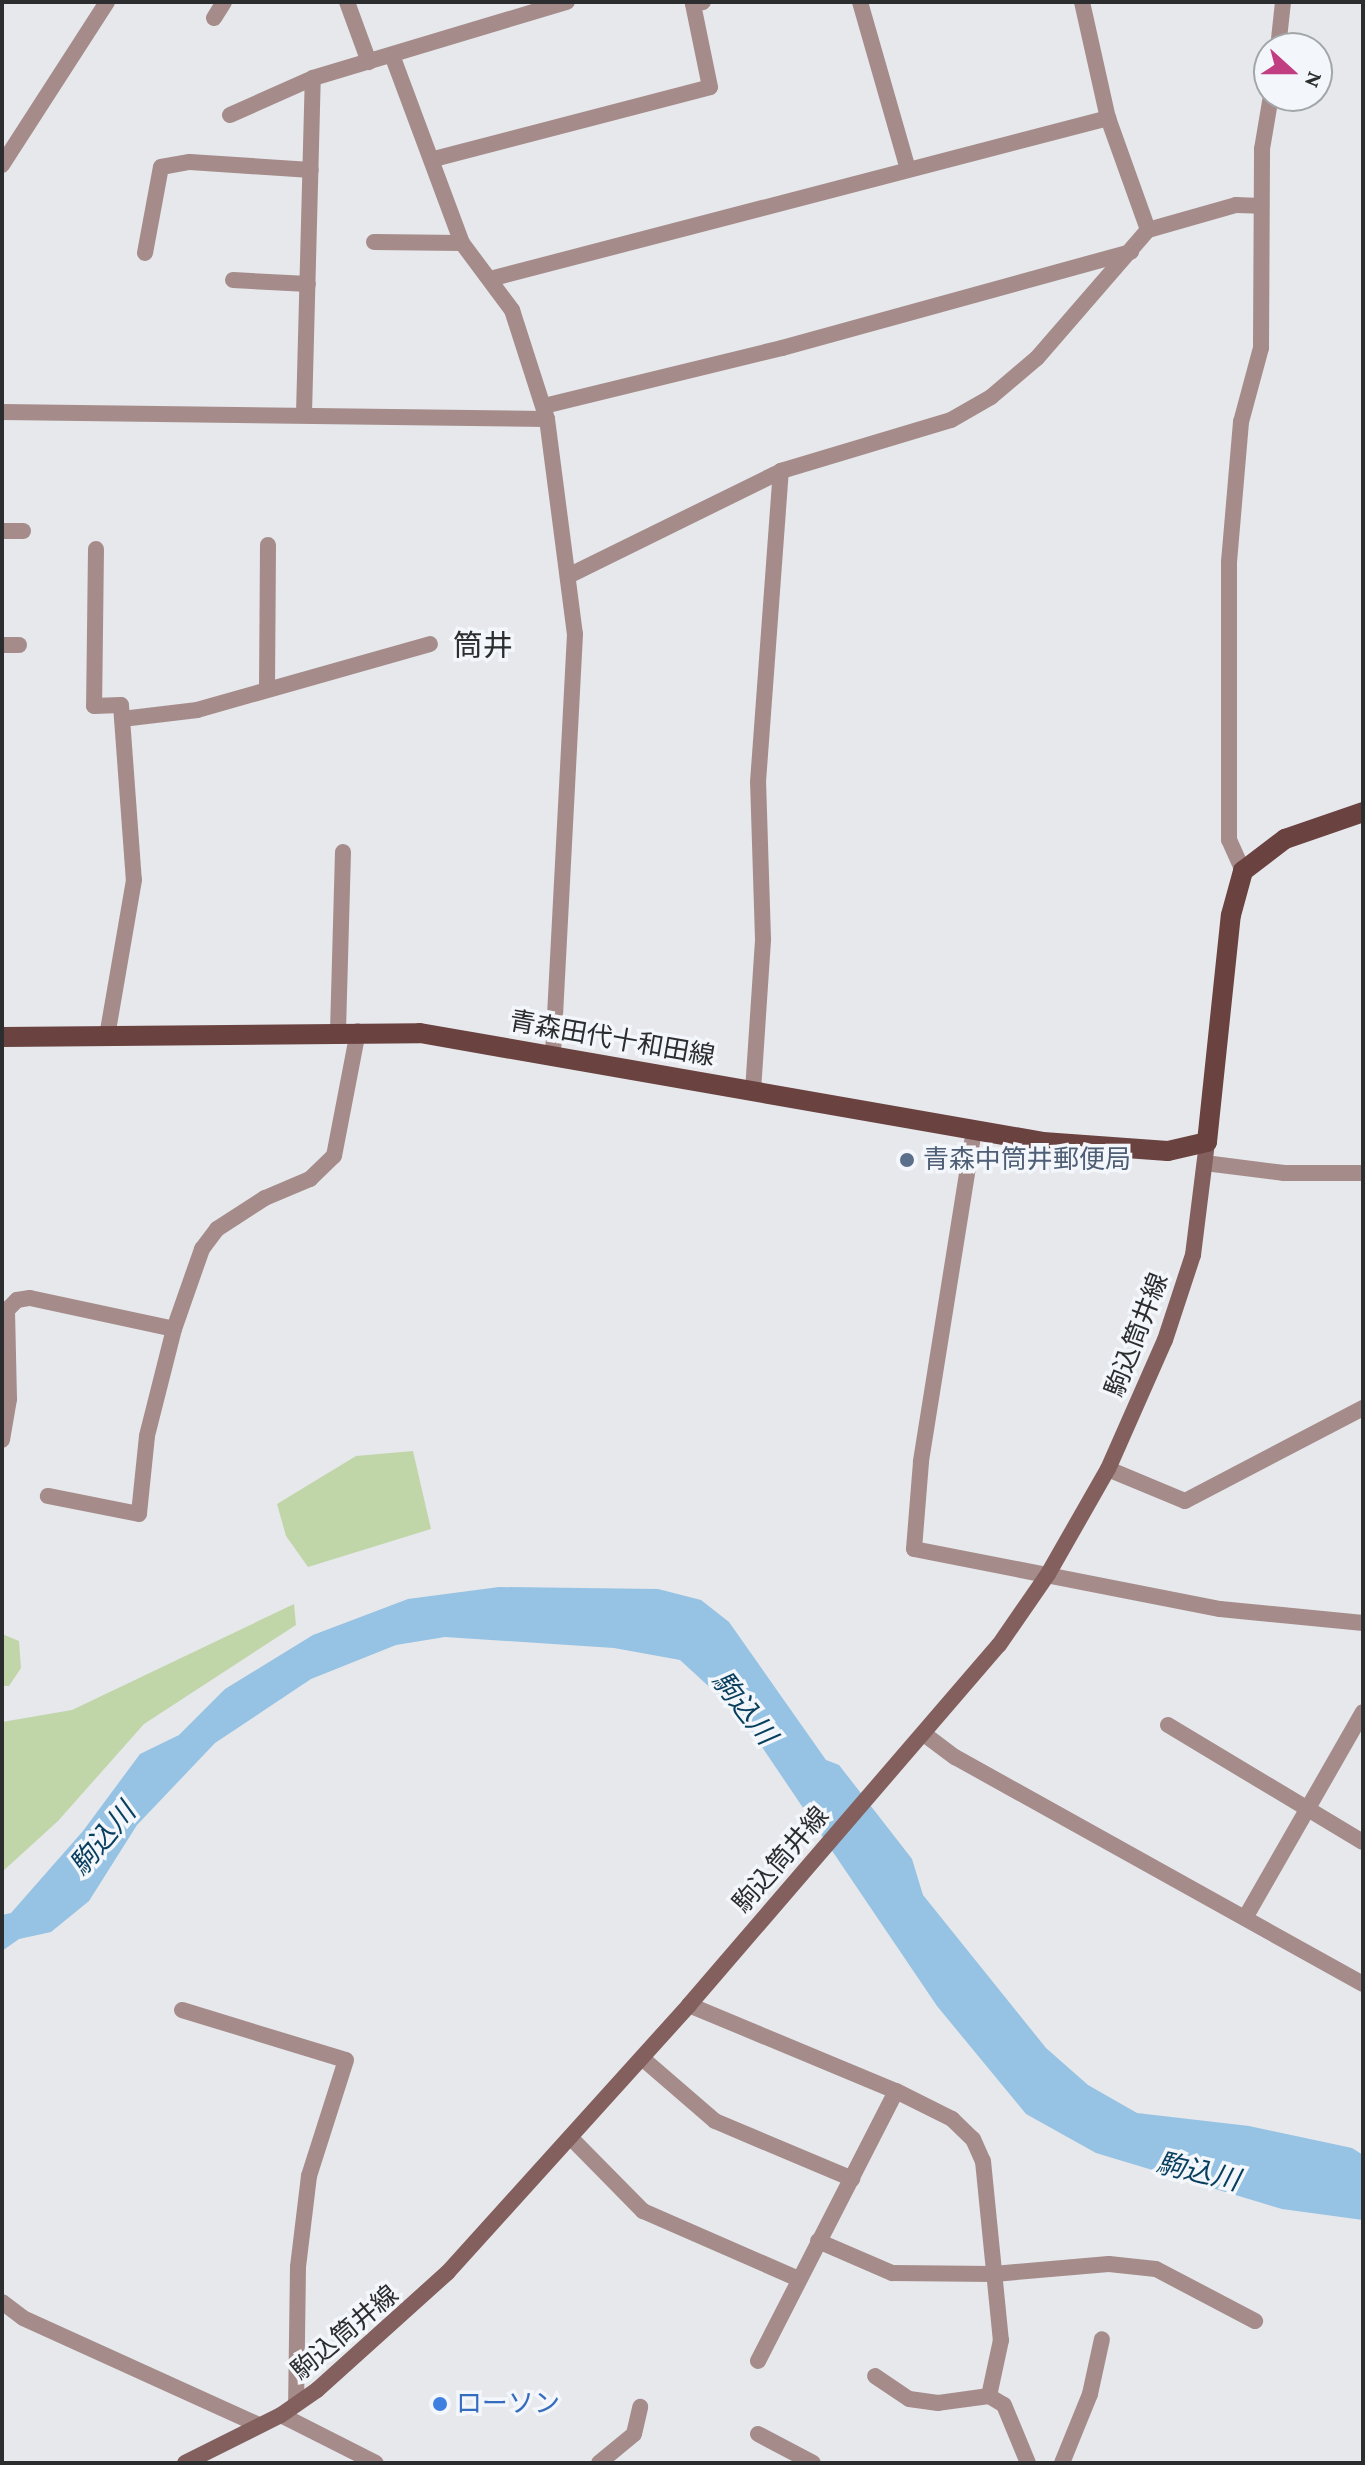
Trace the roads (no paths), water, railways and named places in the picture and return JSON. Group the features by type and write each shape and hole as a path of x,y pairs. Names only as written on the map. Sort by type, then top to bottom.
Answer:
{"main road":[{"path":"1207,1142 1231,915 1243,871 1285,839 1363,812"},
{"name":"青森田代十和田線","path":"2,1037 348,1031 420,1033 974,1130 1108,1150 1168,1151 1207,1142"},
{"name":"駒込筒井線","path":"185,2463 281,2415 416,2304 571,2138 689,2005 999,1645 1048,1574 1108,1469 1180,1298 1193,1255 1207,1142"}],"street":[{"path":"2,165 107,2"},
{"path":"214,18 224,2"},
{"path":"347,2 369,62"},
{"path":"230,115 313,78 567,2"},
{"path":"860,2 908,169"},
{"path":"1082,2 1108,118 1148,230"},
{"path":"1280,32 1283,2"},
{"path":"434,159 710,87 697,3"},
{"path":"392,55 434,159 442,197 462,243 512,310 546,413 575,634 553,1054"},
{"path":"304,414 313,78"},
{"path":"1243,871 1229,840 1226,657 1241,422 1261,348 1262,149 1268,112"},
{"path":"490,279 1108,118"},
{"path":"145,253 161,167 190,162 311,170"},
{"path":"568,576 781,471 951,420 991,397 1037,358 1148,230 1236,205 1261,206"},
{"path":"374,242 462,243"},
{"path":"2,412 546,413 1131,252"},
{"path":"233,280 308,284"},
{"path":"753,1091 763,939 758,782 781,471"},
{"path":"2,531 23,531"},
{"path":"267,689 268,545"},
{"path":"96,549 94,706 121,705 134,880 107,1036"},
{"path":"122,719 197,710 430,644"},
{"path":"48,1496 139,1514 147,1436 174,1329 202,1249 217,1229 265,1198 310,1179 334,1156 348,1031 343,852"},
{"path":"974,1130 925,1431 914,1549 1220,1609 1363,1623"},
{"path":"1205,1163 1284,1173 1363,1173"},
{"path":"2,1440 9,1399 7,1310 17,1300 30,1298 174,1329"},
{"path":"1108,1469 1185,1501 1363,1408"},
{"path":"1245,1918 1363,1712"},
{"path":"1168,1725 1363,1842"},
{"path":"924,1734 955,1757 1363,1984"},
{"path":"689,2005 896,2091 952,2119 973,2139 983,2161 1001,2340 989,2396"},
{"path":"182,2010 346,2060 309,2176 298,2267 296,2404"},
{"path":"642,2058 715,2121 852,2179"},
{"path":"758,2361 896,2091"},
{"path":"571,2138 643,2211 799,2279"},
{"path":"818,2241 892,2273 994,2274 1109,2264 1156,2269 1255,2321"},
{"path":"2,2302 23,2318 259,2425"},
{"path":"1062,2463 1090,2394 1102,2339"},
{"path":"875,2376 909,2399 938,2403 989,2396 1004,2405 1028,2463"},
{"path":"599,2463 634,2434 640,2407"},
{"path":"281,2415 376,2463"},
{"path":"758,2434 813,2463"}],"water":[{"name":"駒込川","path":"499,1587 658,1589 701,1600 729,1622 826,1760 839,1765 912,1859 923,1895 1046,2048 1088,2085 1137,2113 1249,2126 1352,2148 1363,2155 1363,2220 1282,2209 1096,2153 1026,2114 937,2006 741,1716 680,1660 614,1648 445,1637 396,1645 311,1679 215,1743 137,1825 89,1901 51,1932 19,1939 2,1951 2,1915 11,1913 83,1831 140,1754 179,1735 225,1689 313,1635 408,1599"}],"place":[{"name":"青森中筒井郵便局","path":"907,1160"},
{"name":"ローソン","path":"440,2404"}],"district":[{"name":"筒井","path":"483,646"}]}
